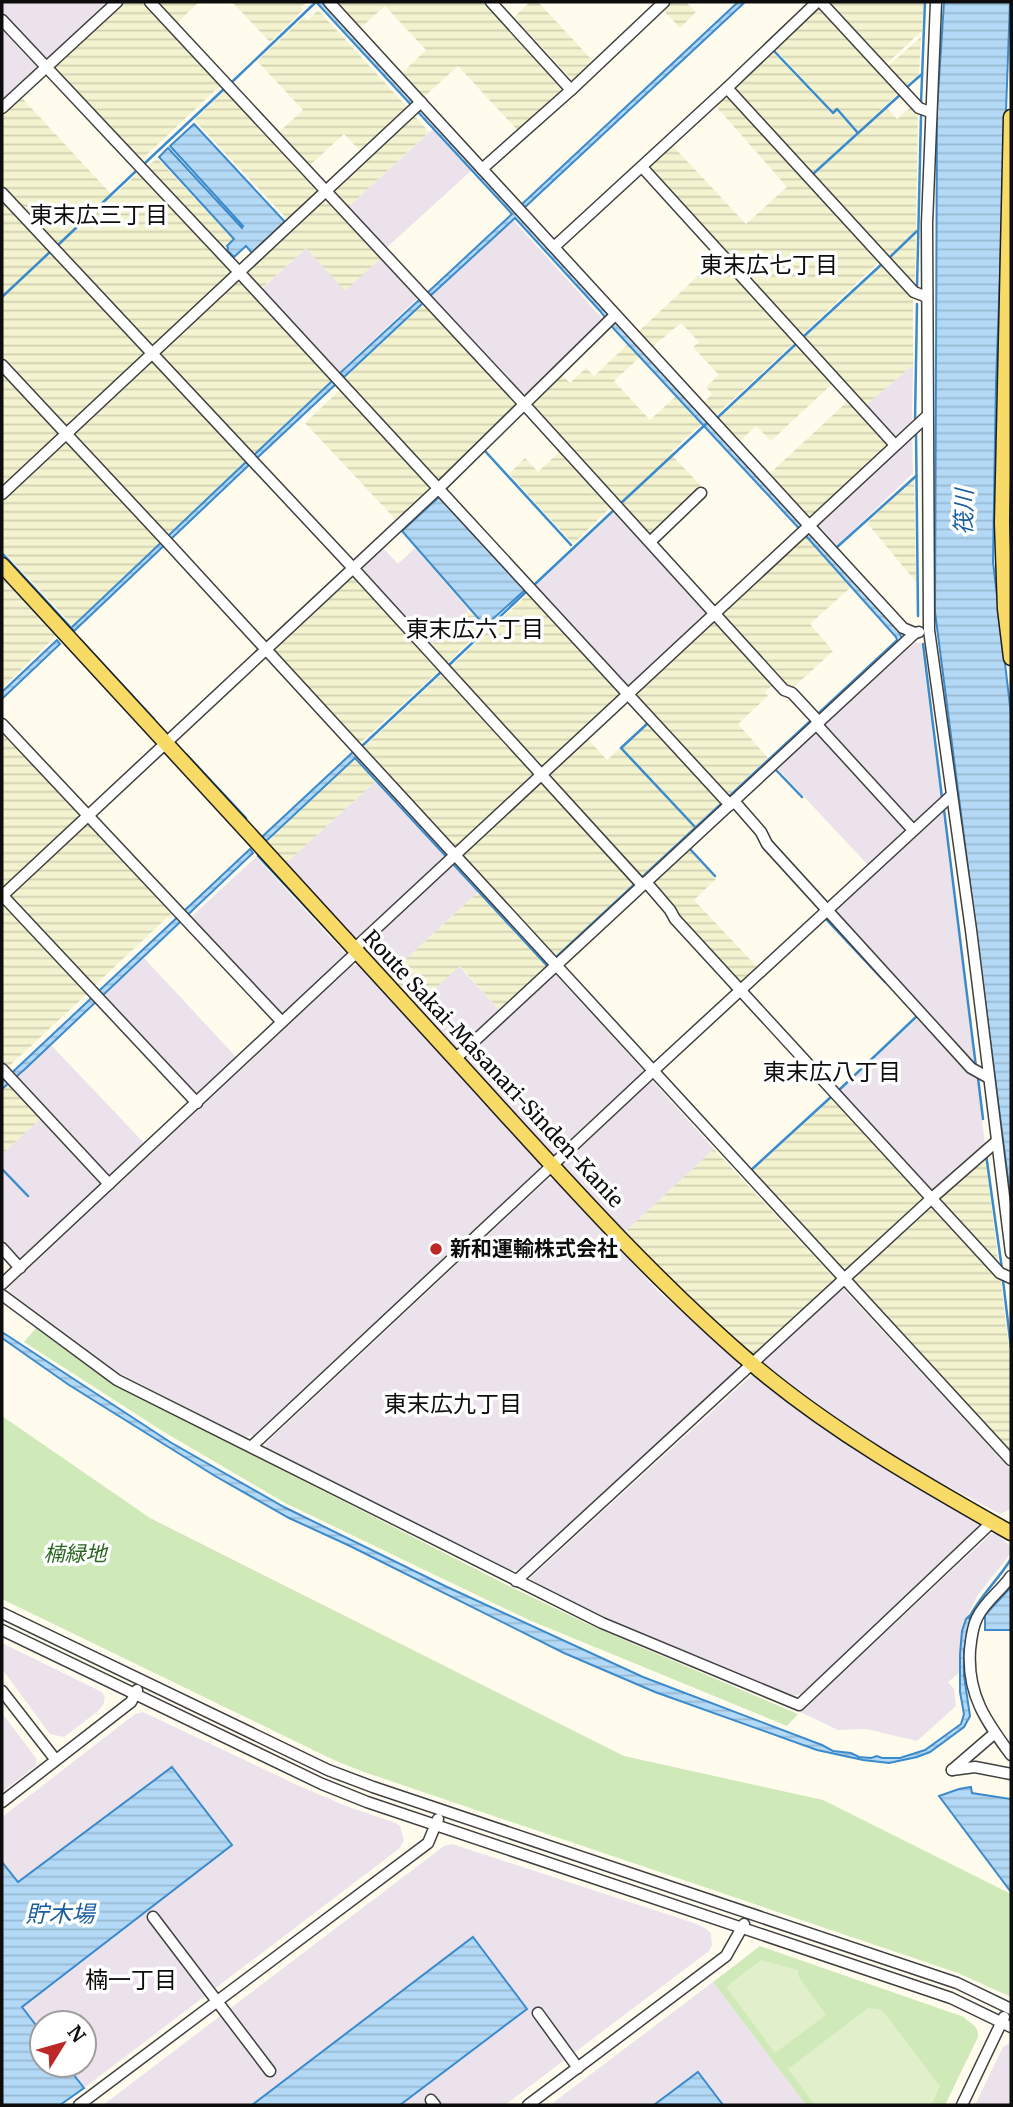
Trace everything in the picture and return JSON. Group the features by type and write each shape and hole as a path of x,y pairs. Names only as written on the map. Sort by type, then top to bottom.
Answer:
{"main road":[{"path":"1011,117 1002,523 1005,609 1011,658"},
{"name":"Route Sakai-Masanari-Sinden-Kanie","path":"2,565 665,1286 753,1365 833,1427 905,1473 1011,1533"}],"street":[{"path":"2,108 117,2"},
{"path":"150,2 524,404 784,690 792,692 913,830"},
{"path":"329,2 554,247 612,318 805,529 903,628 915,633"},
{"path":"491,2 571,90"},
{"path":"554,247 819,2 919,108 930,112"},
{"path":"936,2 930,112 927,297 929,630 1011,1253"},
{"path":"482,169 571,90 656,4"},
{"path":"2,20 729,802 761,832 767,844 971,1068 989,1078"},
{"path":"727,88 914,292 927,297"},
{"path":"2,494 421,102"},
{"path":"642,167 895,445"},
{"path":"2,193 353,568 541,775 670,910 675,919 1000,1273 1011,1278"},
{"path":"197,1102 2,895 439,488 612,318"},
{"path":"2,365 265,649 452,858 654,1070 1011,1460"},
{"path":"2,1284 282,1022 452,858 926,417"},
{"path":"650,542 701,493"},
{"path":"456,1059 816,720 915,633 929,630"},
{"path":"2,724 282,1022"},
{"path":"252,1446 952,795"},
{"path":"8,1075 109,1184"},
{"path":"516,1581 753,1365 844,1278 997,1141"},
{"path":"2,1248 20,1268"},
{"path":"2,1295 117,1380 602,1623 799,1705 992,1522"},
{"path":"1011,1576 990,1598 976,1620 970,1645 974,1695 982,1713 1011,1755"},
{"path":"2,1612 328,1770 957,1983 1010,2009 1007,2025 962,2105"},
{"path":"2,1630 322,1784 367,1802 951,1998 1007,2025"},
{"path":"2,1802 131,1702 142,1681"},
{"path":"2,1691 55,1759"},
{"path":"995,1733 952,1770 975,1767 1011,1774"},
{"path":"79,2105 428,1843 442,1810"},
{"path":"528,2105 726,1956 750,1914"},
{"path":"153,1917 270,2071"},
{"path":"538,2013 578,2068"}],"shaded area":[{"path":"2,2 110,2 49,60 44,61 2,15"},
{"path":"2,24 40,65 2,104"},
{"path":"434,128 472,170 385,249 347,208"},
{"path":"513,220 603,319 522,398 429,298"},
{"path":"306,248 345,290 383,256 420,296 338,373 261,290"},
{"path":"913,365 912,424 896,439 864,407"},
{"path":"912,434 913,473 835,548 814,525"},
{"path":"616,511 709,611 709,615 630,689 534,587"},
{"path":"381,546 398,564 415,548 469,610 429,647 359,568"},
{"path":"915,643 921,643 941,799 914,825 823,724"},
{"path":"817,731 906,827 907,832 869,866 777,768"},
{"path":"376,781 446,857 360,939 355,940 284,865"},
{"path":"942,808 964,976 974,1065 834,911"},
{"path":"256,857 347,955 282,1015 190,918"},
{"path":"452,863 478,892 387,977 362,950 363,945"},
{"path":"144,958 237,1058 195,1097 101,998"},
{"path":"353,965 360,965 539,1161 540,1168 254,1435 245,1437 119,1373 10,1292 9,1287"},
{"path":"459,966 501,1012 456,1053 414,1007"},
{"path":"554,973 646,1073 556,1157 464,1055"},
{"path":"918,1018 977,1076 985,1146 933,1193 839,1092"},
{"path":"51,1045 145,1144 110,1177 106,1176 14,1078"},
{"path":"649,1077 714,1149 625,1232 560,1161"},
{"path":"41,1118 101,1180 102,1185 21,1260 17,1260 2,1244 2,1154"},
{"path":"548,1179 556,1180 658,1291 738,1362 738,1369 520,1569 510,1571 266,1447 266,1443"},
{"path":"841,1286 1011,1470 1011,1509 1000,1514 910,1466 838,1419 761,1361"},
{"path":"751,1376 755,1376 828,1432 901,1479 977,1522 978,1529 802,1694 792,1696 653,1640 532,1582 530,1578"},
{"path":"991,1534 997,1534 1011,1547 1011,1553 977,1596 966,1619 962,1631 960,1672 948,1682 954,1689 956,1706 917,1741 866,1729 838,1730 800,1712"},
{"path":"2,1643 102,1692 105,1698 103,1705 64,1737 50,1734 2,1669"},
{"path":"143,1712 297,1785 396,1823 400,1826 404,1840 400,1848 98,2077 98,2009 28,2009 28,2015 22,2007 231,1846 172,1767 17,1882 2,1862 2,1817 135,1714"},
{"path":"2,1713 36,1758 36,1766 2,1792"},
{"path":"452,1844 694,1923 711,1933 712,1945 709,1951 505,2105 400,2105 527,2010 473,1937 252,2105 103,2105 444,1846"},
{"path":"713,1982 806,2105 723,2105 698,2072 654,2105 550,2105"},
{"path":"1011,2042 1011,2105 975,2105 1003,2047"},
{"path":"77,2079 96,2079 84,2088"}],"green space":[{"path":"123,2 148,2 223,83 139,162 53,67"},
{"path":"157,2 199,2 177,23"},
{"path":"232,2 307,2 301,7 303,10 270,42"},
{"path":"334,2 487,2 566,87 565,92 520,133 458,66 423,98 401,74 426,50 385,6 359,29"},
{"path":"530,2 538,2 594,62 573,81 514,17"},
{"path":"668,2 686,2 696,12 680,28 665,12 664,6"},
{"path":"826,2 924,2 922,31 885,65"},
{"path":"820,7 899,93 858,131 837,108 833,112 774,48"},
{"path":"318,10 409,109 362,153 344,134 308,167 278,133 303,110 257,61 304,17 308,20"},
{"path":"921,37 919,74 905,86 888,66"},
{"path":"771,50 832,114 837,111 857,132 810,175 732,87"},
{"path":"228,88 320,189 320,193 289,221 194,120"},
{"path":"724,95 881,260 801,336 648,169 671,144 746,224 787,187 714,104"},
{"path":"21,97 113,196 139,172 231,271 231,276 154,348 2,189 2,115"},
{"path":"912,106 918,113 915,288 812,177 887,108 897,119"},
{"path":"412,113 429,132 347,208 331,191"},
{"path":"157,158 233,239 221,250 145,169"},
{"path":"325,196 383,256 345,291 306,248 259,291 244,274"},
{"path":"2,198 147,352 67,428 2,361"},
{"path":"718,257 794,343 716,415 704,402 712,394 706,387 719,375 693,347 699,342 681,323 651,348 637,333"},
{"path":"884,264 913,295 913,365 864,407 802,340"},
{"path":"240,278 333,379 252,456 158,355 159,351"},
{"path":"425,303 518,402 442,480 436,480 344,379"},
{"path":"628,344 640,357 614,381 650,420 676,396 702,423 670,453 701,486 649,534 530,407 560,373 570,383 586,368 594,376"},
{"path":"798,344 833,383 771,441 756,426 738,443 717,420"},
{"path":"151,359 248,459 166,537 72,433"},
{"path":"2,369 60,435 2,491"},
{"path":"342,388 431,485 431,490 397,521 305,423"},
{"path":"849,400 889,443 888,446 808,519 768,475"},
{"path":"64,439 162,541 73,626 2,550 2,498"},
{"path":"561,450 612,506 573,544 509,474 525,458 538,472"},
{"path":"914,478 916,582 867,523"},
{"path":"806,536 851,587 810,624 833,651 793,688 787,686 721,616"},
{"path":"2,573 58,634 2,688"},
{"path":"352,573 441,669 357,746 272,653 272,647"},
{"path":"530,592 624,695 543,769 449,668"},
{"path":"469,610 485,627 445,665 429,647"},
{"path":"716,621 774,684 765,692 768,696 738,724 768,758 727,796 636,697 636,693"},
{"path":"444,672 636,882 555,958 362,749"},
{"path":"649,721 722,801 639,879 547,774 587,738 607,760"},
{"path":"2,729 81,815 2,890"},
{"path":"355,757 376,781 284,865 264,843"},
{"path":"89,822 172,913 93,987 8,894"},
{"path":"688,848 716,879 694,900 759,969 743,984 739,984 652,884 653,880"},
{"path":"478,892 549,968 501,1012 460,966 414,1007 387,977"},
{"path":"2,902 87,991 87,994 6,1069 2,1064"},
{"path":"8,1083 41,1118 2,1154 2,1089"},
{"path":"834,1096 927,1198 844,1274 751,1172"},
{"path":"714,1149 837,1281 758,1355 753,1355 671,1280 625,1232"},
{"path":"985,1154 1011,1363 1011,1457 849,1279"},
{"path":"37,1327 111,1383 511,1587 594,1627 798,1714 787,1726 529,1620 285,1503 164,1432 24,1342"},
{"name":"楠緑地","path":"2,1416 150,1518 624,1756 823,1800 1011,1894 1011,1997 958,1973 336,1761 2,1599"},
{"path":"760,1946 964,2017 974,2025 978,2037 945,2105 806,2105 713,1982"},
{"path":"761,1960 798,1970 799,1977 826,2015 775,2053 726,1987"},
{"path":"868,2008 882,2010 940,2086 933,2102 928,2105 815,2105 788,2069"}],"water":[{"path":"316,2 322,2 415,103 412,106"},
{"path":"738,2 745,2 524,208 521,205"},
{"name":"筏川","path":"944,2 1010,2 996,383 993,562 1011,714 1011,1202 935,612 937,110"},
{"path":"419,107 898,629 902,639 557,961 555,958 897,640 806,536 515,218 430,296 427,293 512,214 416,110"},
{"path":"194,124 285,222 252,253 246,246 234,257 227,250 227,246 234,239 159,157 168,148 242,228 170,146"},
{"path":"419,300 423,303 344,377 340,373"},
{"path":"332,381 336,384 257,458 254,455"},
{"path":"246,462 249,465 74,631 71,628"},
{"path":"439,497 525,590 485,626 402,531"},
{"path":"57,640 60,644 2,699 2,692"},
{"path":"353,752 551,966 549,968 355,758 264,843 263,836"},
{"path":"250,849 253,853 2,1089 2,1082"},
{"path":"2,1332 170,1442 284,1507 445,1586 643,1677 833,1751 859,1757 900,1758 925,1750 961,1724 964,1714 960,1692 960,1654 962,1631 969,1616 964,1676 970,1716 964,1727 930,1752 889,1763 817,1750 655,1692 564,1653 289,1518 215,1476 69,1385 2,1338"},
{"path":"1011,1587 1011,1630 985,1630 985,1615"},
{"name":"貯木場","path":"172,1767 232,1845 22,2007 28,2015 28,2079 77,2079 84,2088 60,2105 2,2105 2,1862 18,1882"},
{"path":"971,1787 972,1793 1011,1799 1011,1892 939,1796"},
{"path":"473,1937 527,2009 400,2105 252,2105"},
{"path":"698,2072 723,2105 654,2105"}],"waterway":[{"path":"233,81 316,2"},
{"path":"921,103 925,2"},
{"path":"774,51 833,113 837,109 858,133"},
{"path":"906,88 922,74"},
{"path":"144,164 224,89"},
{"path":"813,174 901,94"},
{"path":"917,288 921,116"},
{"path":"58,245 135,172"},
{"path":"889,258 917,231"},
{"path":"2,297 51,251"},
{"path":"803,337 883,263"},
{"path":"915,421 917,304"},
{"path":"716,419 797,343"},
{"path":"619,505 706,424"},
{"path":"916,432 918,616"},
{"path":"485,451 571,545"},
{"path":"836,548 916,476"},
{"path":"534,585 614,510"},
{"path":"2,553 74,631"},
{"path":"448,666 527,591"},
{"path":"80,639 154,719"},
{"path":"923,644 942,798"},
{"path":"362,746 442,671"},
{"path":"648,723 621,748 696,828"},
{"path":"186,754 246,818"},
{"path":"776,770 802,797"},
{"path":"944,810 976,1067"},
{"path":"690,849 715,876"},
{"path":"258,856 346,950"},
{"path":"825,918 885,982"},
{"path":"838,1091 916,1017"},
{"path":"978,1078 983,1119"},
{"path":"750,1171 832,1096"},
{"path":"986,1154 1002,1269"},
{"path":"2,1169 28,1196"},
{"path":"1003,1280 1011,1348"},
{"path":"969,1618 1011,1559"}],"place":[{"name":"新和運輸株式会社","path":"436,1249"}],"district":[{"name":"東末広三丁目","path":"99,215"},
{"name":"東末広七丁目","path":"769,265"},
{"name":"東末広六丁目","path":"475,629"},
{"name":"東末広八丁目","path":"832,1072"},
{"name":"東末広九丁目","path":"453,1404"},
{"name":"楠一丁目","path":"131,1980"}]}
